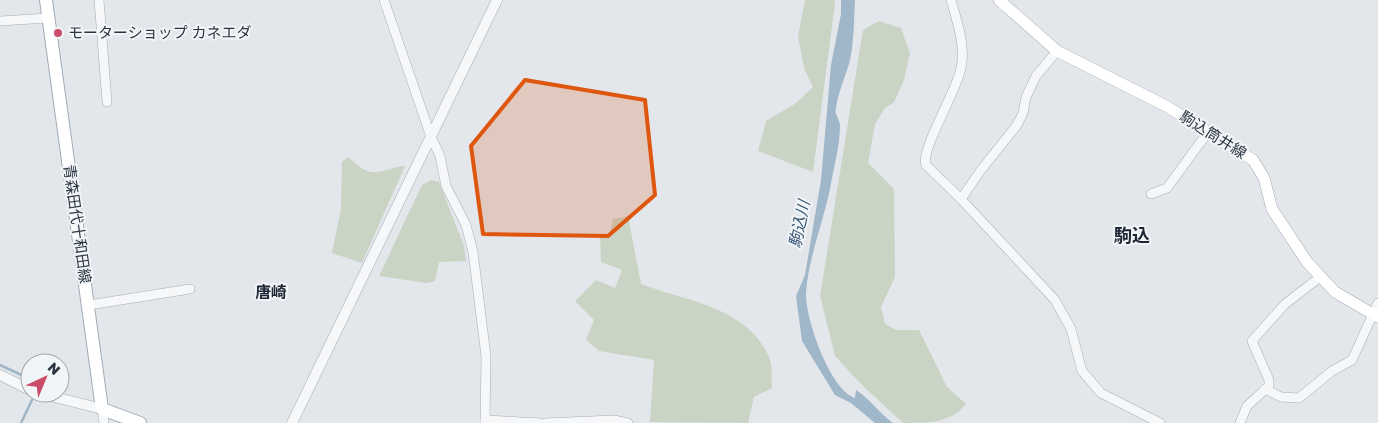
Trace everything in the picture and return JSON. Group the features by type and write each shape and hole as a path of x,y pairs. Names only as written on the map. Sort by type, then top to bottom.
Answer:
{"main road":[{"name":"青森田代十和田線","path":"46,0 102,409"},
{"name":"駒込筒井線","path":"1000,0 1058,51 1110,76 1244,154 1260,168 1274,213 1320,277 1335,292 1375,315"},
{"path":"102,409 140,423"}],"street":[{"path":"99,0 107,102"},
{"path":"384,0 431,137 440,156 446,186 466,224 473,252 486,356 485,422 540,423"},
{"path":"292,423 497,0"},
{"path":"951,0 962,51 962,66 951,98 926,148 924,160 926,165 962,198 1055,300 1071,329 1082,371 1093,386 1101,393 1160,423"},
{"path":"0,21 48,18"},
{"path":"962,198 981,170 1017,125 1023,113 1026,97 1036,76 1058,51"},
{"path":"1151,194 1167,188 1208,132"},
{"path":"1240,423 1247,406 1265,389 1270,380 1252,341 1285,304 1320,277"},
{"path":"89,304 190,289"},
{"path":"1265,389 1281,397 1299,398 1332,371 1352,360 1375,315 1378,303"},
{"path":"0,375 20,385"},
{"path":"70,401 102,409 104,423"},
{"path":"546,423 614,420 628,423"}],"highlighted area":[{"path":"525,80 645,100 655,195 608,236 483,234 471,146"}],"green space":[{"path":"805,0 834,0 835,3 813,172 758,151 766,121 795,104 813,87 804,68 798,36"},
{"path":"879,21 901,28 910,53 904,80 894,102 885,108 875,124 868,163 894,189 895,277 881,307 885,324 896,330 919,330 947,387 966,404 953,415 939,421 903,423 862,385 835,356 820,296 863,30"},
{"path":"348,157 370,172 380,172 405,166 362,263 332,253 341,209 342,162"},
{"path":"431,180 439,182 464,246 466,261 439,262 435,281 427,283 379,276 422,185"},
{"path":"628,216 641,284 695,301 731,316 759,340 769,357 772,388 754,397 748,423 650,422 654,360 599,351 586,340 594,320 575,301 596,280 615,288 622,270 601,262 600,236 609,236 613,219"}],"water":[{"path":"841,0 855,0 854,30 850,60 837,102 836,112 840,126 839,142 827,202 807,280 807,304 814,335 828,368 837,382 855,398 856,390 861,393 893,423 875,423 851,403 835,395 802,341 796,296 805,275 821,180 831,65 841,14"}],"waterway":[{"path":"0,365 20,374"},
{"path":"21,423 31,403"}],"place":[{"name":"モーターショップ カネエダ","path":"58,33"}],"district":[{"name":"駒込","path":"1132,236"},
{"name":"唐崎","path":"271,292"}],"water label":[{"name":"駒込川","path":"799,224"}]}
